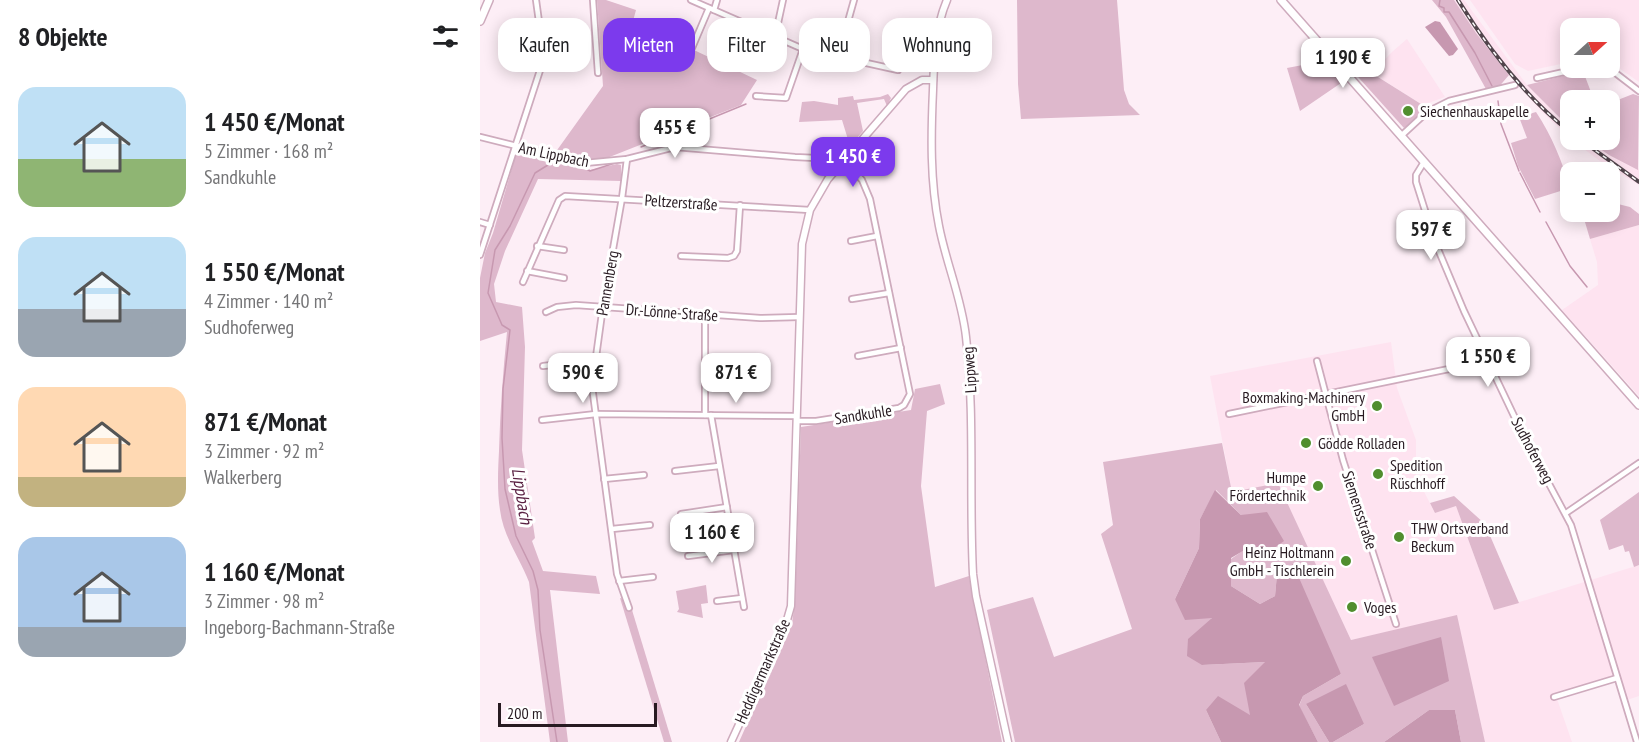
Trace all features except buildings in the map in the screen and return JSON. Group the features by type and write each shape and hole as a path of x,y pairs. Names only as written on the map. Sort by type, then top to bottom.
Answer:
{"main road":[{"path":"480,21 489,0"},
{"path":"1281,0 1639,405"}],"street":[{"path":"480,255 544,58 536,0"},
{"path":"593,0 598,72"},
{"path":"691,0 732,18"},
{"path":"695,42 717,0"},
{"path":"779,18 783,0"},
{"path":"849,18 854,0"},
{"name":"Lippweg","path":"947,0 942,11 936,39 933,80 932,152 936,208 964,324 970,382 973,573 1008,742"},
{"path":"756,96 786,98 799,60"},
{"path":"1537,78 1560,73"},
{"path":"1620,76 1639,91"},
{"name":"Heddigermarkstraße","path":"731,742 791,606 802,244 810,210 828,179 911,84 922,80 933,80"},
{"path":"1401,136 1427,112 1449,101 1515,85"},
{"name":"Am Lippbach","path":"480,137 585,163 627,159 675,147 795,158 836,159 843,162"},
{"name":"Pannenberg","path":"627,159 592,386 619,581 628,608"},
{"name":"Sandkuhle","path":"797,418 816,421 899,408 904,405 910,394 866,188 855,172 843,162"},
{"name":"Sudhoferweg","path":"1424,162 1416,175 1421,203 1449,278 1525,439 1566,513 1576,538 1637,742"},
{"name":"Peltzerstraße","path":"537,246 559,200 565,196 810,210"},
{"name":"Peltzerstraße","path":"681,256 728,258 734,256 737,251 740,205"},
{"path":"480,222 490,225"},
{"path":"851,241 877,236"},
{"path":"523,282 537,246 564,250"},
{"path":"527,271 564,278"},
{"path":"852,299 889,293"},
{"name":"Dr.-Lönne-Straße","path":"546,312 576,305 760,318 799,317"},
{"path":"705,315 705,415"},
{"path":"858,356 901,348"},
{"path":"543,366 595,360"},
{"name":"Siemensstraße","path":"1317,361 1343,460 1396,624"},
{"path":"1229,414 1488,361"},
{"path":"542,420 596,414 797,418"},
{"path":"711,415 744,607"},
{"path":"1566,513 1639,463"},
{"path":"675,471 719,466"},
{"path":"604,478 644,475"},
{"path":"681,514 727,507"},
{"path":"612,529 650,525"},
{"path":"688,556 734,550"},
{"path":"619,581 652,577"},
{"path":"717,601 742,598"},
{"path":"1554,697 1617,678"}],"shaded area":[{"path":"597,0 606,0 636,10 634,18 603,18 603,72 695,72 695,50 707,56 707,72 740,72 757,80 741,105 607,158 595,160 555,153 603,86"},
{"path":"1017,0 1117,0 1124,90 1129,104 1140,115 1021,119 1018,84"},
{"path":"1432,0 1454,0 1509,75 1497,89 1486,89 1446,17"},
{"path":"1454,0 1464,0 1527,85 1560,118 1560,129 1509,75"},
{"path":"1470,0 1639,0 1639,82 1620,69 1620,18 1560,18 1560,64 1528,71 1515,64"},
{"path":"1435,21 1440,22 1458,49 1453,55 1449,56 1425,27"},
{"path":"1407,39 1445,97 1423,105 1372,73"},
{"path":"1318,56 1341,83 1300,111 1287,68 1308,64"},
{"path":"1362,67 1429,109 1404,128 1350,68"},
{"path":"1560,77 1586,78 1590,90 1560,90 1560,118 1527,85"},
{"path":"888,94 891,98 887,106 884,99 857,103 863,131 850,146 842,120 799,122 802,102 814,101 838,105 838,98 853,96 854,100"},
{"path":"1633,94 1639,96 1638,170 1602,150 1620,150 1620,99"},
{"path":"1536,112 1547,130 1561,162 1560,191 1535,199 1518,166 1511,143 1527,138 1519,117"},
{"path":"1585,150 1602,150 1639,168 1639,185 1620,173 1620,162 1600,161"},
{"path":"517,151 584,165 590,170 621,165 621,181 538,179 505,251 494,284 496,302 522,307 525,347 522,450 535,538 532,541 543,571 596,576 600,594 550,590 568,742 550,742 529,582 508,538 500,510 499,436 507,332 480,341 480,278 485,253"},
{"path":"1620,204 1630,207 1639,214 1639,225 1590,239 1585,222 1620,222"},
{"path":"1639,225 1639,396 1562,310 1598,285 1597,262 1590,239"},
{"path":"1391,342 1397,388 1416,440 1416,476 1435,513 1456,506 1494,610 1639,565 1639,696 1627,700 1619,675 1556,696 1572,742 1485,742 1457,616 1351,640 1278,484 1232,492 1210,376"},
{"path":"940,384 945,404 927,411 921,486 935,587 969,576 1002,742 739,742 792,623 795,602 801,427 911,410 915,389"},
{"path":"1222,443 1232,492 1278,483 1351,640 1457,615 1485,742 1461,742 1455,710 1429,710 1384,742 1333,742 1364,724 1306,704 1329,742 1318,742 1299,706 1303,696 1341,674 1277,574 1275,596 1260,604 1231,586 1231,559 1248,547 1241,515 1216,490 1200,519 1199,548 1175,599 1212,617 1202,665 1265,662 1250,715 1206,710 1221,742 1015,742 987,610 1033,597 1054,657 1132,629 1101,534 1113,525 1103,462"},
{"path":"1215,490 1241,515 1267,512 1284,541 1264,555 1248,548 1231,558 1231,586 1260,604 1275,596 1277,574 1293,564 1341,674 1303,696 1299,705 1318,742 1221,742 1206,710 1218,696 1250,715 1244,683 1265,662 1202,665 1187,656 1188,639 1212,618 1185,620 1175,599 1199,548 1200,519"},
{"path":"1639,492 1639,565 1634,567 1629,551 1625,552 1623,545 1609,550 1600,520"},
{"path":"1454,496 1485,524 1519,603 1494,610 1456,506 1435,513 1430,503"},
{"path":"706,585 708,603 701,604 703,618 677,612 679,609 676,591"},
{"path":"620,598 627,600 632,610 672,742 664,742"},
{"path":"1441,637 1449,681 1394,706 1372,657"},
{"path":"1346,684 1364,724 1333,742 1329,742 1306,704"},
{"path":"1429,710 1455,710 1461,742 1384,742"}],"waterway":[{"path":"1440,0 1439,6 1444,8 1444,12 1449,12 1475,53 1492,86"},
{"path":"1498,101 1501,124 1519,171"},
{"name":"Lippbach","path":"641,147 746,104"},
{"name":"Lippbach","path":"557,742 540,630 538,590 533,571 516,536 505,489 502,438 503,389 510,330 502,325 488,293 495,250 510,226 535,173 556,160 580,165 590,171 615,163"},
{"path":"1520,173 1540,212"},
{"path":"1546,222 1570,266 1587,287"}],"railway":[{"path":"1458,0 1508,71 1560,124"},
{"path":"1595,150 1639,182"}],"place":[{"name":"Siechenhauskapelle","path":"1408,111"},
{"name":"Boxmaking-Machinery GmbH","path":"1377,406"},
{"name":"Gödde Rolladen","path":"1306,443"},
{"name":"Spedition Rüschhoff","path":"1378,474"},
{"name":"Humpe Fördertechnik","path":"1318,486"},
{"name":"THW Ortsverband Beckum","path":"1399,537"},
{"name":"Heinz Holtmann GmbH - Tischlerein","path":"1346,561"},
{"name":"Voges","path":"1352,607"}]}
